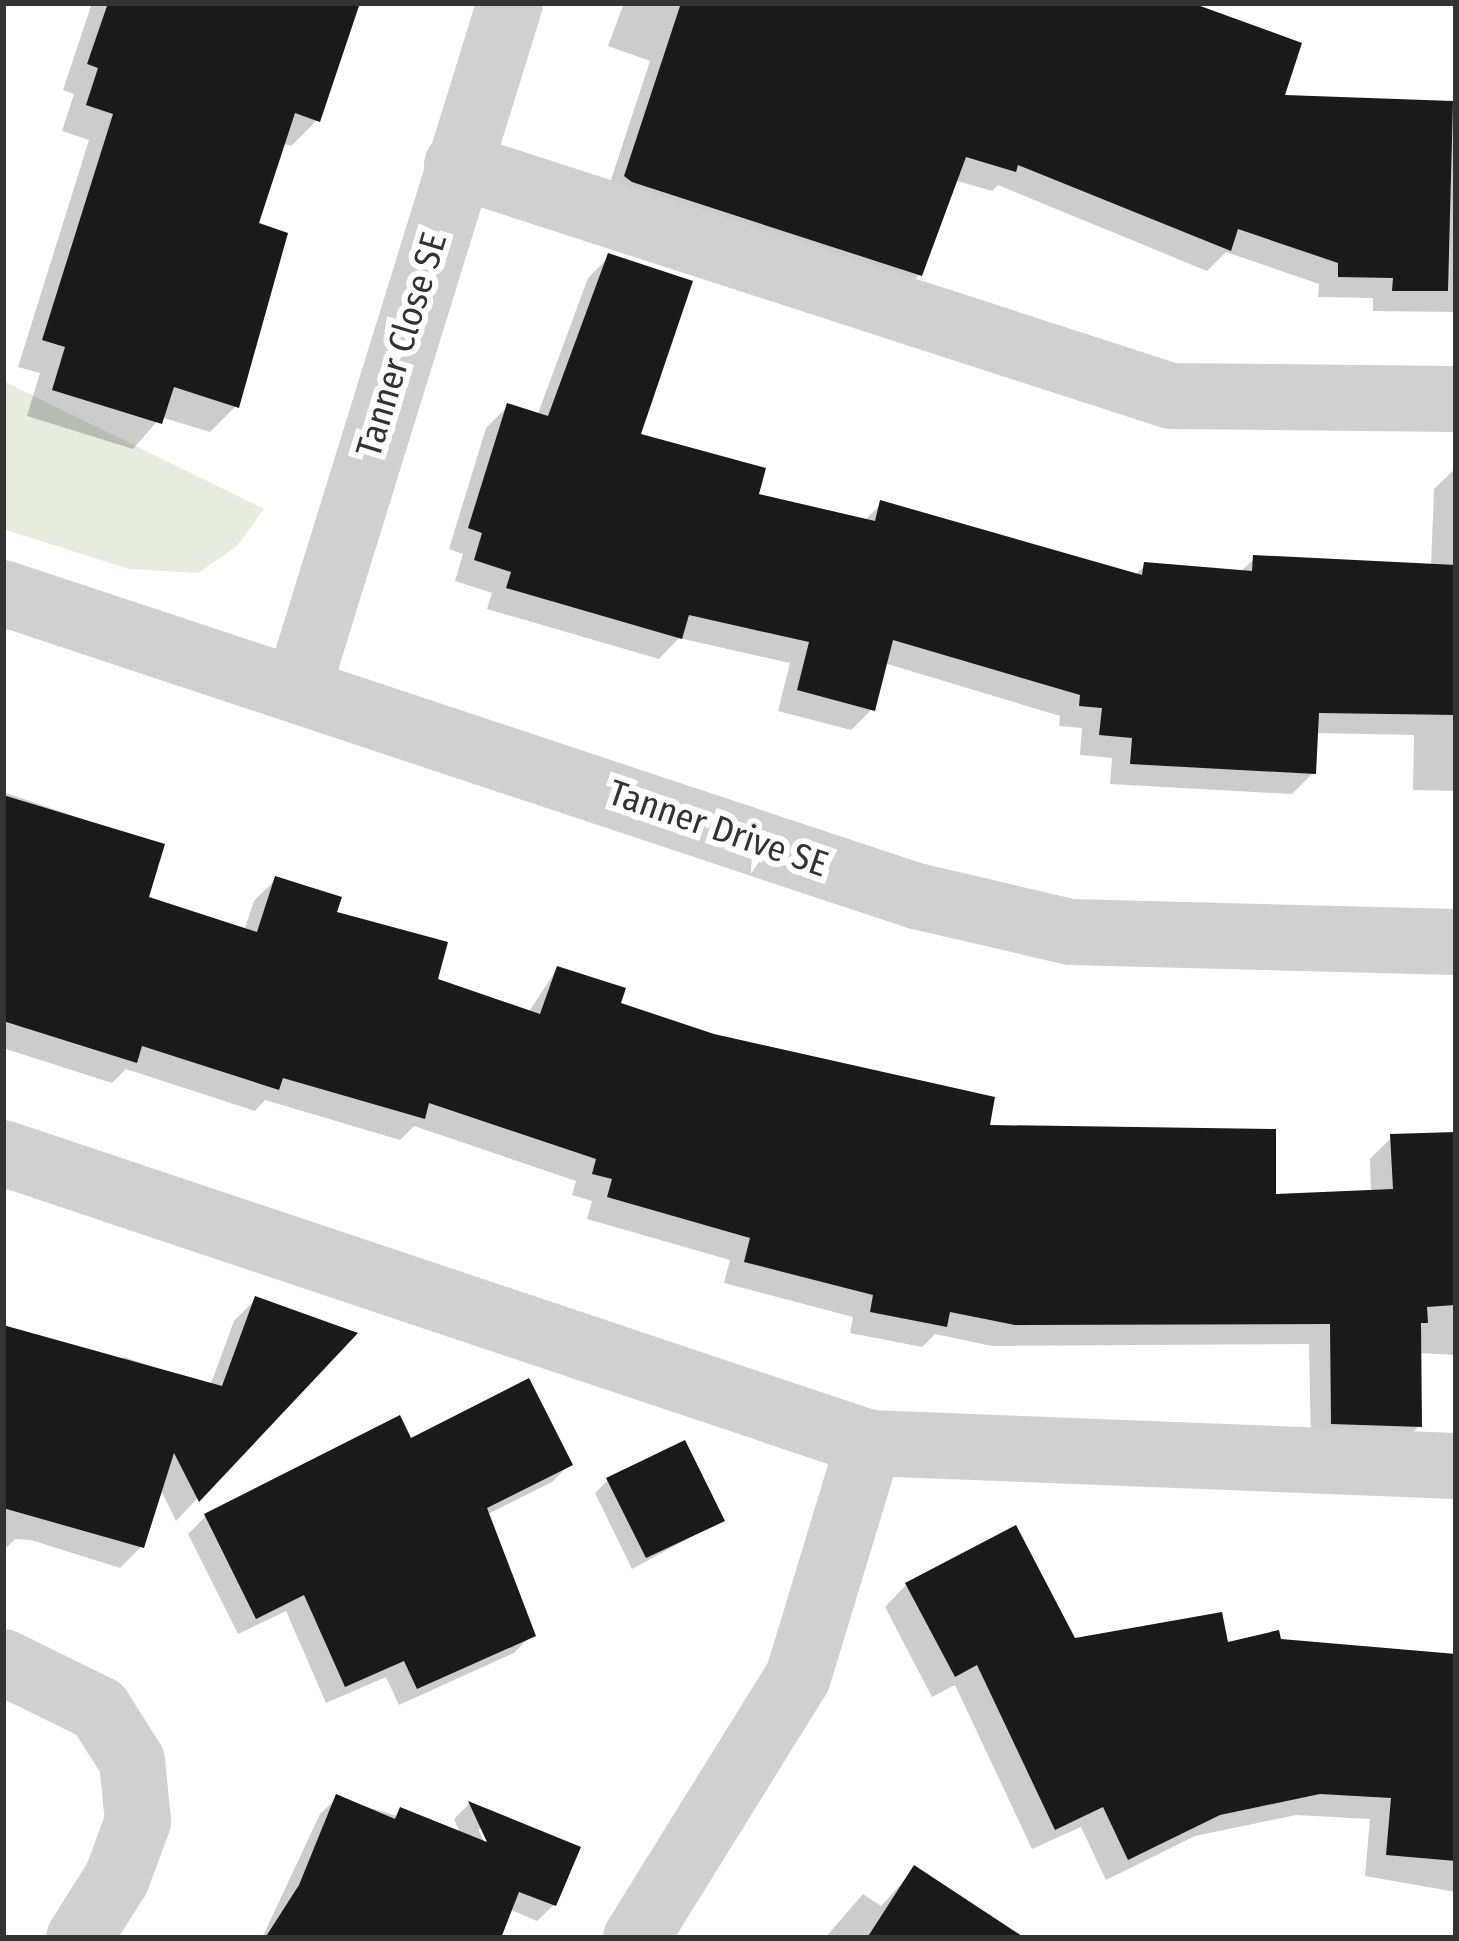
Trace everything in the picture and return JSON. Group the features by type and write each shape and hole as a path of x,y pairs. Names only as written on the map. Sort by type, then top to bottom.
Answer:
{"street":[{"name":"Tanner Close SE","path":"298,688 510,3"},
{"path":"457,165 1171,396 1456,399"},
{"name":"Tanner Drive SE","path":"3,593 916,896 1071,932 1456,942"},
{"path":"3,1153 869,1443 1456,1466"},
{"path":"636,1938 798,1677 869,1443"},
{"path":"3,1662 99,1709 132,1762 138,1821 117,1878 79,1938"}],"shaded area":[{"path":"3,381 264,509 237,546 198,573 129,569 3,529"}],"building":[{"path":"108,3 360,3 320,122 295,113 259,223 288,233 239,408 174,387 162,424 52,390 65,347 42,340 113,114 86,105 98,68 87,64"},
{"path":"681,3 1192,3 1302,43 1285,95 1453,101 1448,291 1392,291 1393,278 1338,277 1338,263 1238,229 1231,251 1018,165 1016,172 966,157 922,276 632,182 624,176"},
{"path":"608,253 693,281 641,434 766,468 759,494 875,521 880,500 1142,575 1144,562 1252,571 1253,555 1456,565 1456,715 1319,713 1316,774 1130,764 1132,738 1099,735 1102,708 1079,706 1080,695 893,640 875,711 797,690 809,642 689,615 682,639 506,588 511,572 474,560 482,533 468,528 507,403 548,416"},
{"path":"3,795 165,844 149,897 257,932 275,876 342,897 337,912 448,942 438,979 540,1014 557,966 626,988 621,1003 714,1034 995,1097 990,1125 1276,1129 1276,1194 1393,1189 1390,1134 1456,1132 1455,1305 1427,1307 1428,1323 1421,1323 1422,1427 1331,1424 1330,1324 1015,1325 950,1312 947,1327 870,1312 873,1295 744,1262 750,1238 607,1197 612,1179 592,1174 596,1159 429,1103 425,1119 283,1078 279,1090 142,1046 137,1063 3,1021"},
{"path":"255,1296 358,1333 199,1502 174,1453 144,1548 3,1508 3,1325 222,1386"},
{"path":"529,1378 573,1465 487,1508 536,1636 417,1689 404,1661 345,1687 304,1595 256,1619 204,1514 400,1415 411,1438"},
{"path":"685,1440 725,1521 646,1558 606,1478"},
{"path":"1016,1525 1075,1638 1222,1612 1228,1642 1279,1630 1281,1639 1456,1654 1456,1861 1386,1855 1391,1798 1320,1794 1220,1815 1128,1860 1103,1807 1055,1830 977,1665 955,1677 905,1583"},
{"path":"336,1794 395,1819 400,1807 487,1842 468,1801 581,1847 556,1906 519,1892 501,1938 265,1938 299,1885"},
{"path":"914,1865 1025,1938 867,1938"}]}
